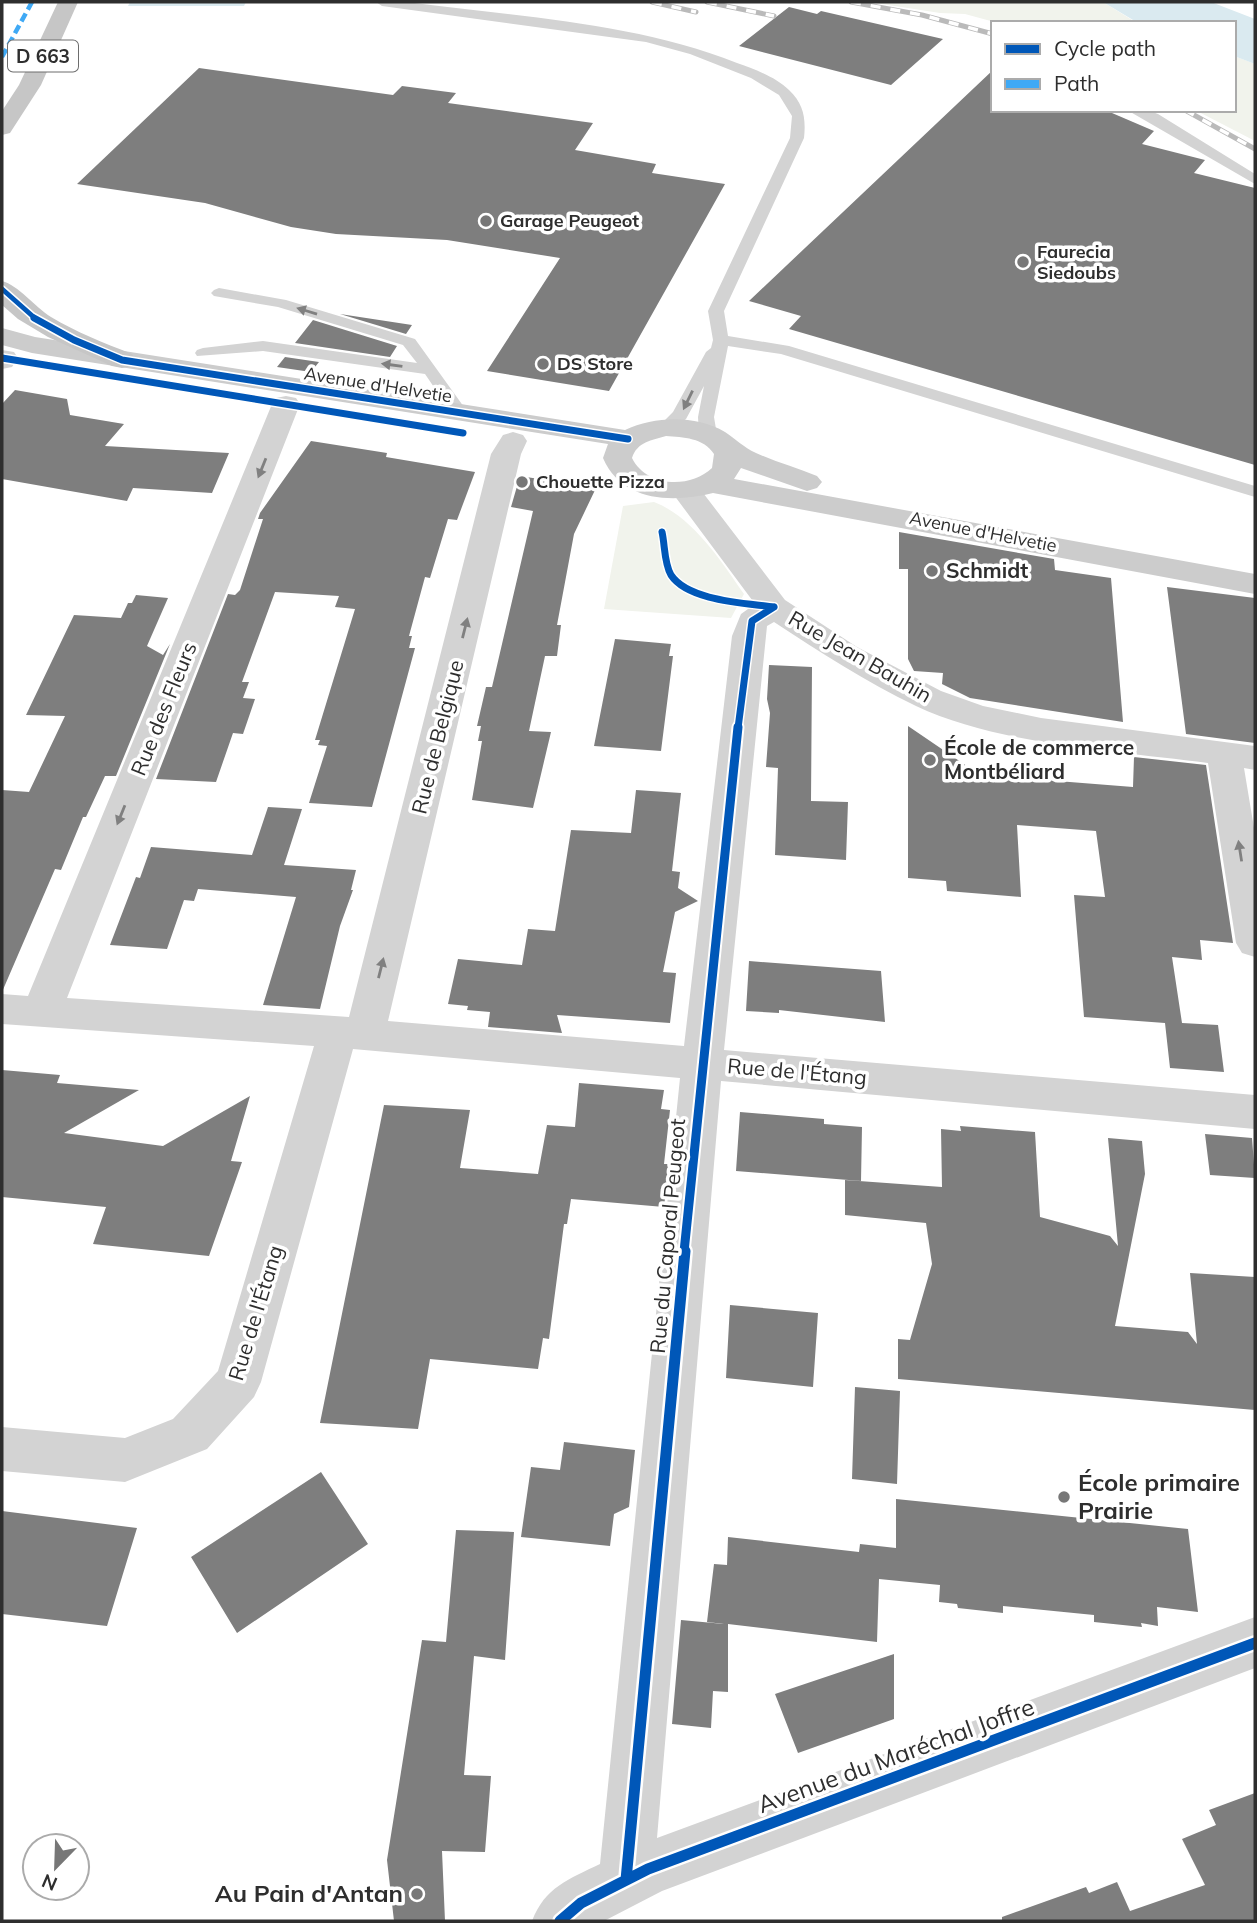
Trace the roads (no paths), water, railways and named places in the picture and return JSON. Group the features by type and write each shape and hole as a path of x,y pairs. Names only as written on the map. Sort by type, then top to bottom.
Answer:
{"main road":[{"name":"D 663","path":"6,83 48,2"},
{"name":"D 663","path":"2,148 16,110 68,2"},
{"name":"D 663","path":"2,128 16,110"},
{"path":"2,289 8,297 35,317 74,339 122,360"},
{"name":"Avenue d'Helvetie","path":"2,353 32,345 461,414 623,452"},
{"name":"Avenue d'Helvetie","path":"2,353 570,451 623,452"},
{"path":"666,428 695,430 717,442 729,458 727,467 699,487 668,491 643,486 624,475 623,452 639,433 666,428"},
{"name":"Avenue d'Helvetie","path":"717,442 797,480 855,495 1255,570"},
{"name":"Avenue d'Helvetie","path":"699,487 1255,583"}],"street":[{"name":"Rue des Fleurs","path":"41,1013 286,404"},
{"name":"Rue de Belgique","path":"352,1033 506,454 513,441"},
{"name":"Rue Jean Bauhin","path":"699,487 774,607 845,654 929,699 977,716 1041,729 1240,756"},
{"name":"Rue du Caporal Peugeot","path":"626,1880 702,1064 748,636 752,621 774,607"},
{"path":"1240,756 1255,943"},
{"name":"Rue de l'Étang","path":"2,1009 352,1033 1255,1112"},
{"name":"Rue de l'Étang","path":"2,1449 125,1460 190,1434 238,1382 352,1033"},
{"name":"Avenue du Maréchal Joffre","path":"560,1921 581,1903 648,1869 1255,1643"}],"lane":[{"path":"382,2 648,38 695,51 756,75 784,92 799,116 797,138 716,311 721,340 706,418 717,442"},
{"path":"1139,112 1153,117 1255,180"},
{"path":"219,293 281,303 409,342 461,414"},
{"path":"666,428 680,415 721,340"},
{"path":"721,340 783,349 1255,492"},
{"path":"203,353 263,346 430,370"}],"railway":[{"path":"652,2 696,12"},
{"path":"707,2 774,16"},
{"path":"851,2 922,15 991,33"},
{"path":"1189,112 1255,149"}],"place":[{"name":"Garage Peugeot","path":"486,221"},
{"name":"Faurecia Siedoubs","path":"1023,262"},
{"name":"DS Store","path":"543,364"},
{"name":"Chouette Pizza","path":"522,482"},
{"name":"Schmidt","path":"932,571"},
{"name":"École de commerce Montbéliard","path":"930,760"},
{"name":"École primaire Prairie","path":"1064,1497"},
{"name":"Au Pain d'Antan","path":"417,1894"}]}
